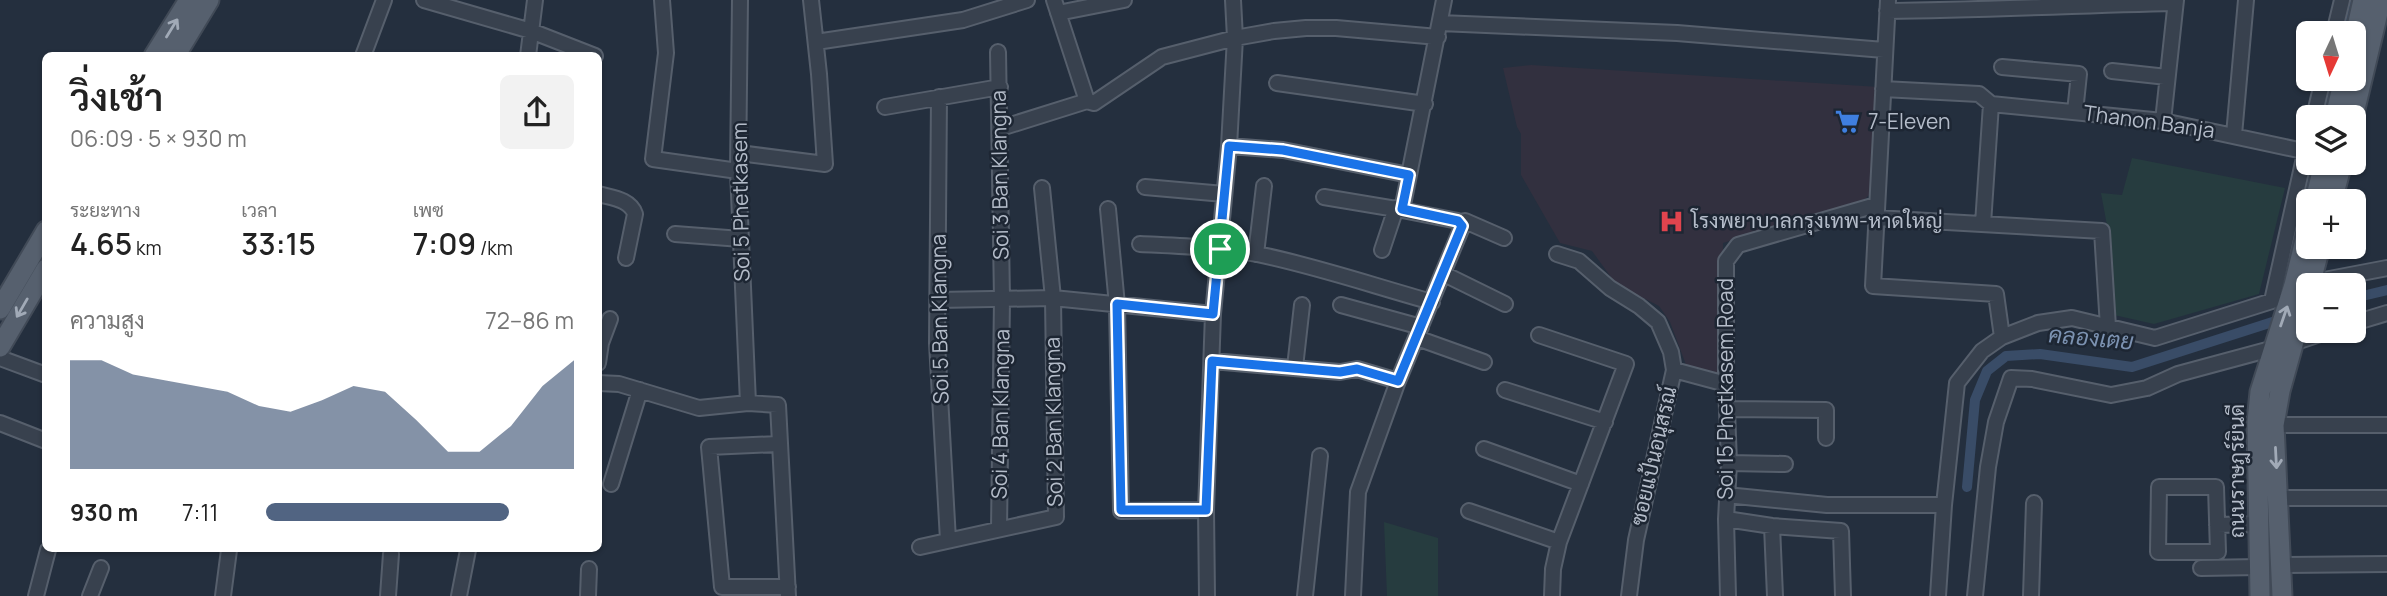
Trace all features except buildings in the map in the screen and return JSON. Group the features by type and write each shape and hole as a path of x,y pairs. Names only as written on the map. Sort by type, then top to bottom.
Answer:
{"main road":[{"path":"156,52 189,0"},
{"path":"177,52 209,0"},
{"path":"2358,21 2363,0"},
{"path":"2356,105 2381,0"},
{"path":"0,309 42,238"},
{"path":"0,347 42,276"},
{"name":"ถนนราษฎร์ยินดี","path":"2260,596 2257,422 2260,392 2273,348 2296,305"},
{"name":"ถนนราษฎร์ยินดี","path":"2282,596 2274,425 2296,327"}],"street":[{"path":"364,52 384,0"},
{"path":"424,0 531,31 584,52"},
{"path":"528,52 535,0"},
{"path":"662,0 666,53 653,159 738,171"},
{"name":"Soi 5 Phetkasem","path":"740,0 738,171 748,403"},
{"path":"739,153 825,164 811,0"},
{"path":"816,43 963,20 1027,0"},
{"path":"1087,101 1056,6 1124,0"},
{"path":"1206,596 1206,510 1213,314 1229,146 1235,38 1233,0"},
{"path":"1382,250 1399,209 1409,175 1444,0"},
{"path":"2234,135 2246,0"},
{"path":"2337,21 2342,0"},
{"path":"2001,337 1996,294 1873,286 1888,6 2175,2 2164,121"},
{"path":"1001,128 1087,101 1094,103 1162,57 1235,38 1306,28 1677,33 1884,50"},
{"name":"Soi 3 Ban Klangna","path":"999,52 1002,299"},
{"path":"2002,67 2079,74 2075,112"},
{"path":"2112,71 2167,77"},
{"path":"1277,83 1425,104"},
{"path":"885,107 1000,87"},
{"name":"Thanon Banja","path":"1883,89 1979,94 1991,104 2164,121 2296,146"},
{"name":"Soi 5 Ban Klangna","path":"939,97 937,344 948,540"},
{"path":"1983,224 1991,104"},
{"path":"1229,146 1283,150 1409,175"},
{"path":"1938,596 1944,505 1957,383 1982,351 2001,337 2038,323 2072,318 2155,338 2272,301 2301,175"},
{"path":"1256,254 1264,186"},
{"path":"1144,187 1224,194"},
{"name":"Soi 2 Ban Klangna","path":"920,547 1056,517 1053,298 1042,188"},
{"path":"602,195 628,203 634,209 626,258"},
{"path":"1324,197 1465,221 1503,238"},
{"path":"1108,209 1117,304 1121,510 1206,510"},
{"name":"Soi 15 Phetkasem Road","path":"1728,596 1726,261 1738,245 1876,212 1983,224 2102,231 2108,327"},
{"path":"1353,596 1358,492 1398,381 1465,221"},
{"path":"675,234 741,239"},
{"path":"1140,244 1256,254 1327,271 1432,302"},
{"path":"1557,254 1579,261 1658,322 1671,352 1674,370"},
{"path":"2364,273 2387,268"},
{"path":"1444,274 1505,304"},
{"path":"938,300 1053,298 1213,314"},
{"name":"Soi 4 Ban Klangna","path":"999,529 1002,299"},
{"path":"1295,367 1303,304"},
{"path":"1341,305 1419,332 1484,362"},
{"path":"2366,319 2387,313"},
{"path":"602,341 610,319"},
{"path":"1539,335 1626,364 1559,542 1553,569 1552,596"},
{"path":"1975,596 1987,467 1996,422 2011,378 2032,379 2111,395 2147,388 2178,374 2296,342"},
{"path":"0,358 42,374"},
{"path":"1212,361 1340,372 1357,369 1398,381"},
{"name":"ซอยแป้นอนุสรณ์","path":"1629,596 1636,540 1674,370 1726,384"},
{"path":"602,383 619,384 699,408 748,403 778,405 788,592 722,587 709,447 778,444"},
{"path":"611,484 640,390"},
{"path":"1505,390 1605,422"},
{"path":"1727,409 1826,410 1826,438"},
{"path":"0,423 42,439"},
{"path":"2274,425 2387,425"},
{"path":"1483,449 1581,484"},
{"path":"1305,596 1321,456"},
{"path":"1729,463 1785,464"},
{"path":"2159,487 2216,487 2217,525 2218,552 2158,552 2159,487"},
{"path":"1727,495 1827,505 1944,505"},
{"path":"2278,498 2387,498"},
{"path":"2031,596 2034,503"},
{"path":"1469,511 1559,542"},
{"path":"1726,519 1772,526 1841,531 1843,596"},
{"path":"2217,525 2259,524"},
{"path":"1772,526 1775,596"},
{"path":"36,596 47,552"},
{"path":"223,596 229,552"},
{"path":"460,596 468,552"},
{"path":"388,596 391,554"},
{"path":"2280,565 2387,564"},
{"path":"2202,568 2259,567"},
{"path":"90,596 101,568"},
{"path":"588,596 589,569"}],"shaded area":[{"name":"โรงพยาบาลกรุงเทพ-หาดใหญ่","path":"1531,65 1879,87 1873,191 1865,199 1723,243 1722,378 1688,370 1670,322 1659,306 1616,284 1592,251 1560,243 1521,175 1521,134 1503,68"}],"green space":[{"path":"2132,158 2285,188 2259,294 2154,324 2114,315 2108,231 2101,193 2122,195"},
{"path":"1384,522 1438,538 1438,596 1387,596"}],"waterway":[{"path":"2348,21 2353,0"},
{"path":"2327,105 2331,91"},
{"path":"2284,279 2310,175"},
{"name":"คลองเตย","path":"2366,295 2387,290"},
{"name":"คลองเตย","path":"1967,487 1975,400 1987,371 2006,356 2040,354 2132,367 2285,318"}],"place":[{"name":"7-Eleven","path":"1848,122"},
{"name":"โรงพยาบาลกรุงเทพ-หาดใหญ่","path":"1671,221"}],"route":[{"path":"1229,146 1283,150 1409,175 1402,209 1462,224 1444,274 1398,381 1357,369 1340,372 1212,361 1206,510 1121,510 1117,304 1213,314 1220,249 1229,146"}]}
